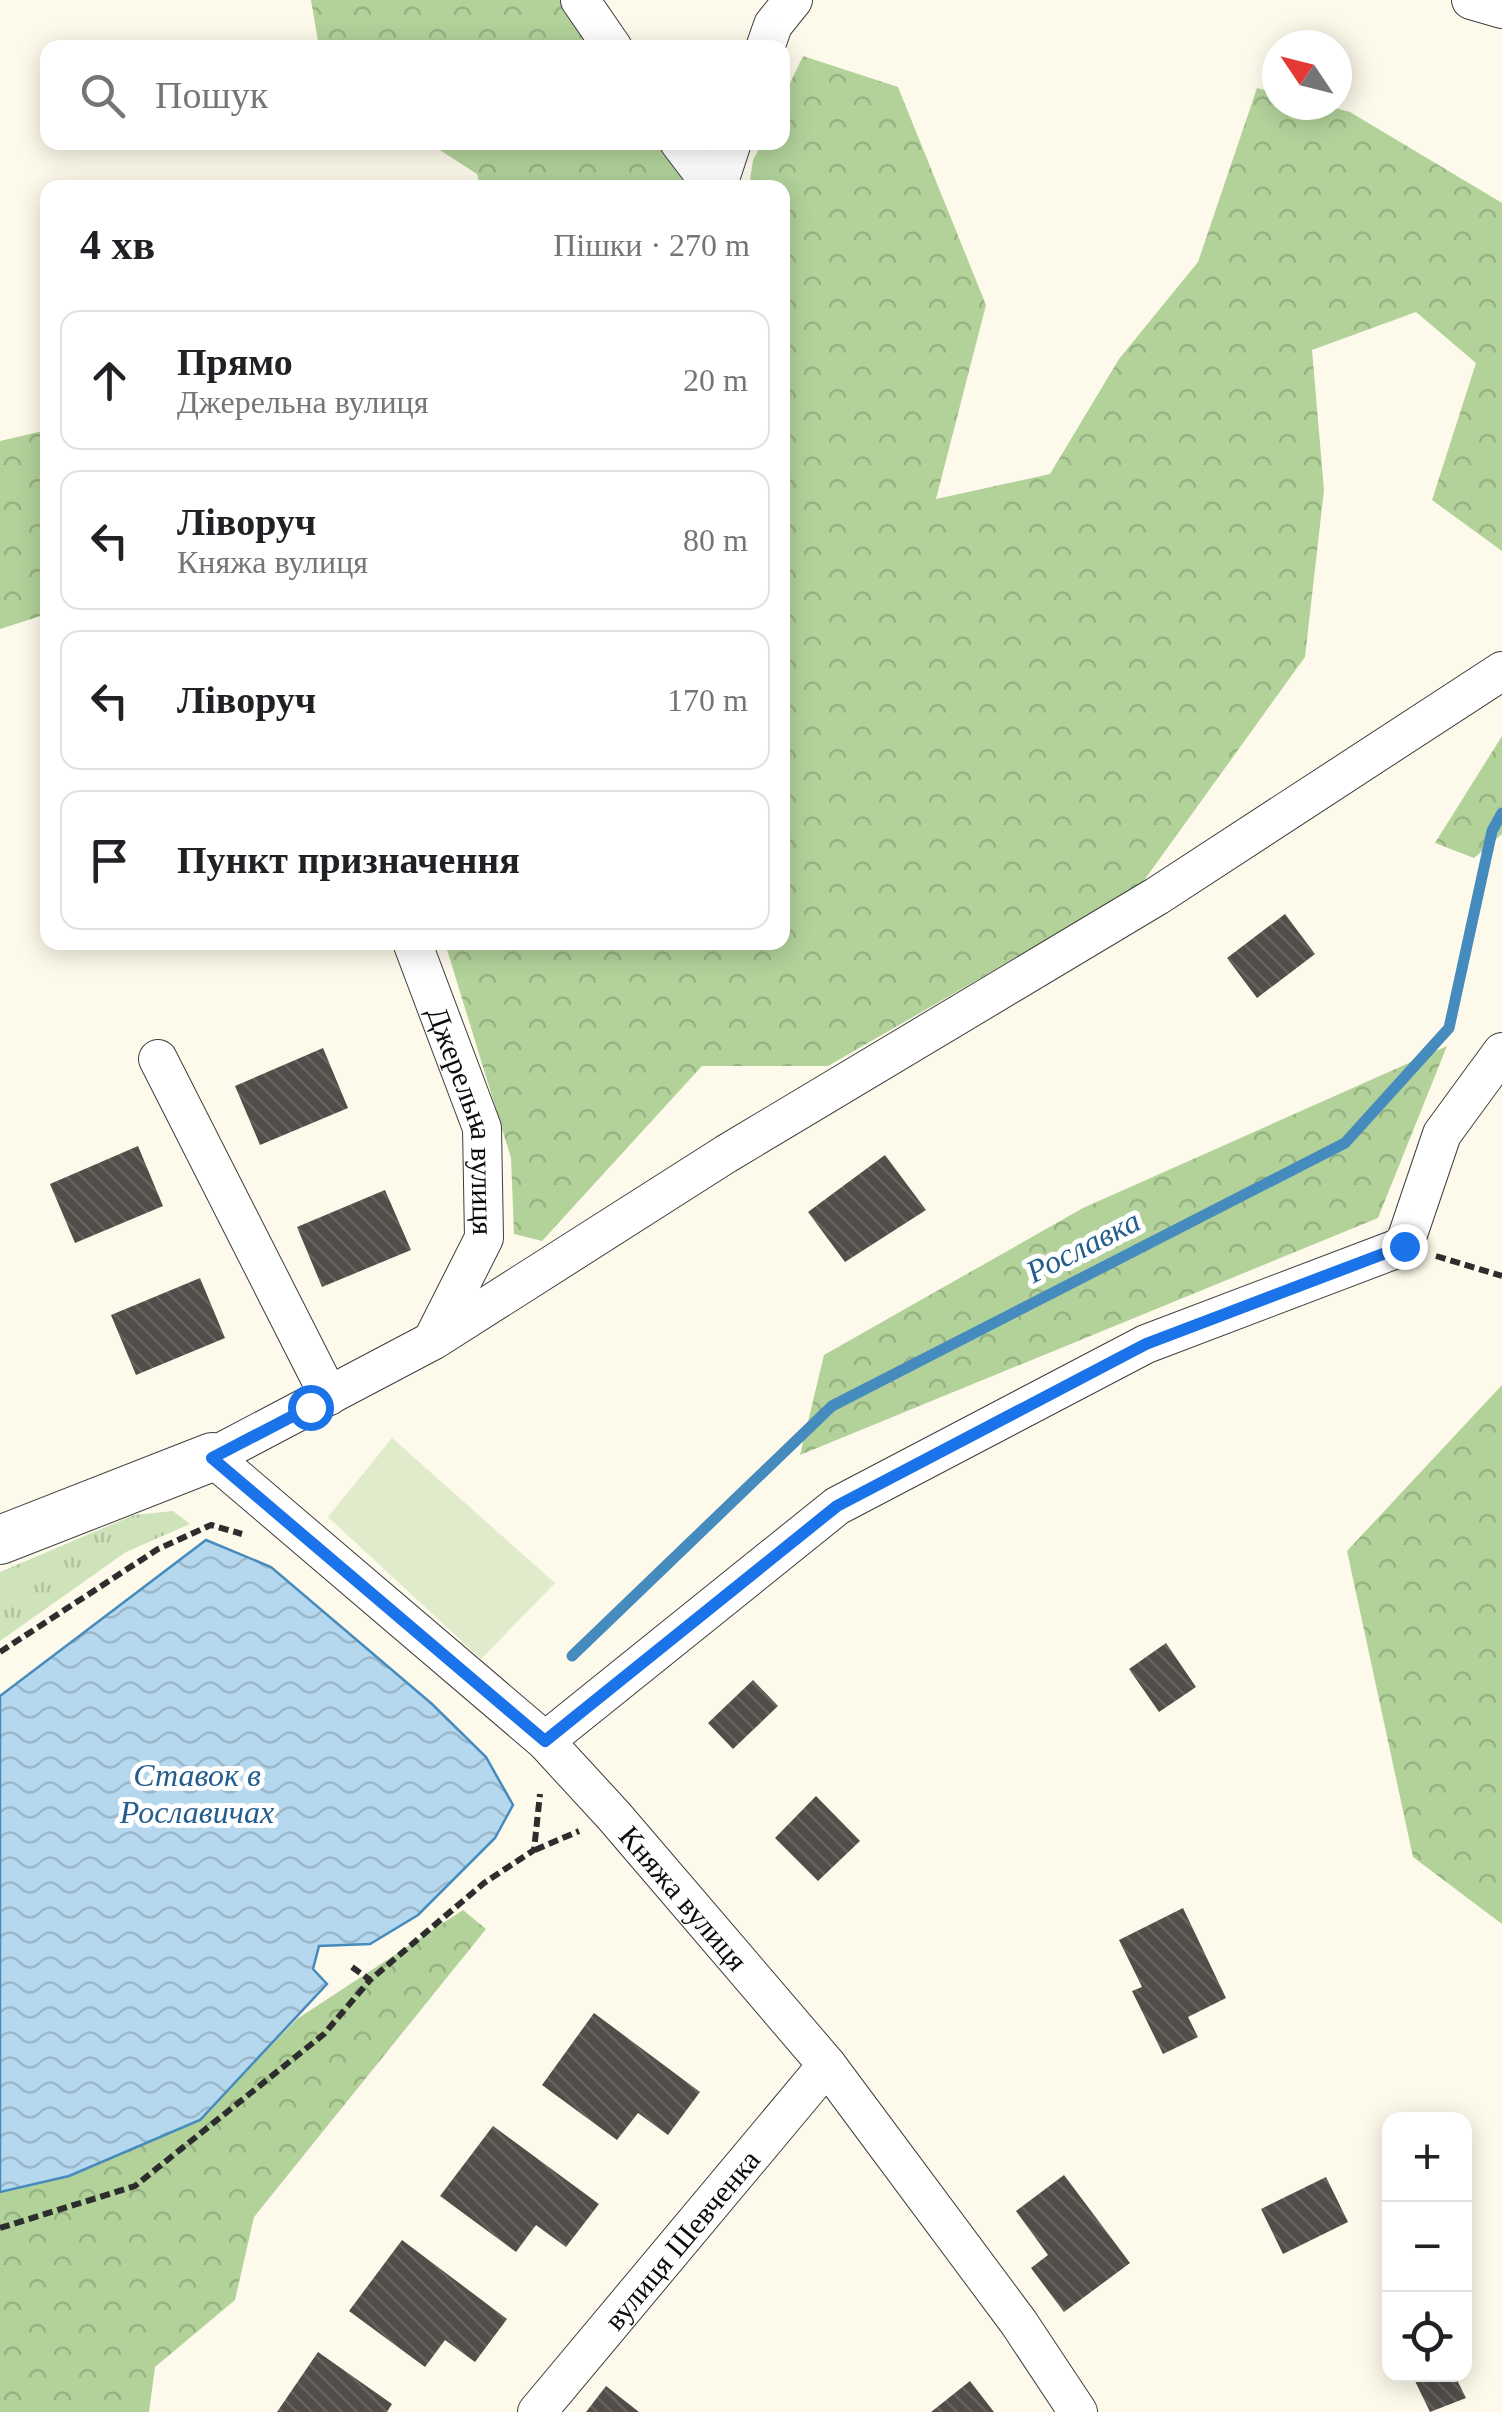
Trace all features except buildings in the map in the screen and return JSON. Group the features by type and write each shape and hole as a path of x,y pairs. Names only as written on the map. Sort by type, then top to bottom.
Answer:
{"street":[{"path":"580,0 608,40"},
{"path":"768,40 773,25 794,0"},
{"path":"1471,0 1502,9"},
{"path":"686,150 710,180"},
{"path":"719,180 729,150"},
{"path":"0,1540 212,1458 432,1341 726,1154 1157,896 1502,671"},
{"name":"Джерельна вулиця","path":"415,950 482,1128 484,1238 432,1341"},
{"path":"545,1741 837,1506 1146,1344 1404,1246 1442,1134 1502,1052"},
{"path":"158,1059 329,1396"},
{"name":"Княжа вулиця","path":"212,1458 545,1741 614,1816 827,2065 1019,2324 1078,2412"},
{"name":"вулиця Шевченка","path":"537,2412 827,2065"}],"path":[{"path":"1404,1246 1502,1276"},
{"path":"0,1652 158,1549 211,1525 246,1535"},
{"path":"0,2228 135,2186 324,2034 370,1980 484,1882 534,1850 540,1794 530,1781"},
{"path":"352,1967 370,1980"}],"green space":[{"path":"311,0 580,0 608,40 318,40"},
{"path":"803,56 898,87 986,305 936,499 1050,474 1119,359 1198,262 1257,88 1262,89 1262,120 1352,120 1352,113 1502,203 1502,551 1432,500 1476,363 1416,312 1312,350 1324,490 1305,657 1140,886 828,1066 702,1066 542,1241 514,1234 511,1158 447,950 790,950 790,180 750,180 758,150 790,150 790,83"},
{"path":"440,150 681,150 689,180 478,180 477,174"},
{"path":"40,432 40,616 0,629 0,441"},
{"path":"1502,736 1502,834 1474,858 1435,843"},
{"path":"1447,1046 1378,1218 800,1455 824,1355 1083,1208"},
{"path":"1502,1385 1502,1924 1413,1857 1347,1551"},
{"path":"392,1438 555,1583 481,1659 328,1517"},
{"path":"173,1511 190,1524 126,1552 0,1641 0,1572 134,1515"},
{"path":"463,1910 486,1929 254,2217 235,2300 155,2367 149,2412 0,2412 0,2192 69,2176 199,2120 297,2019"}],"water":[{"name":"Ставок в Рославичах","path":"206,1540 271,1567 432,1704 486,1757 513,1805 495,1838 418,1915 370,1944 319,1946 313,1969 327,1984 200,2120 69,2176 0,2192 0,1696"}],"waterway":[{"name":"Рославка","path":"572,1656 832,1406 1345,1143 1449,1028 1492,831 1502,813"}],"route":[{"path":"310,1407 212,1458 545,1741 837,1506 1146,1344 1404,1246"}]}
